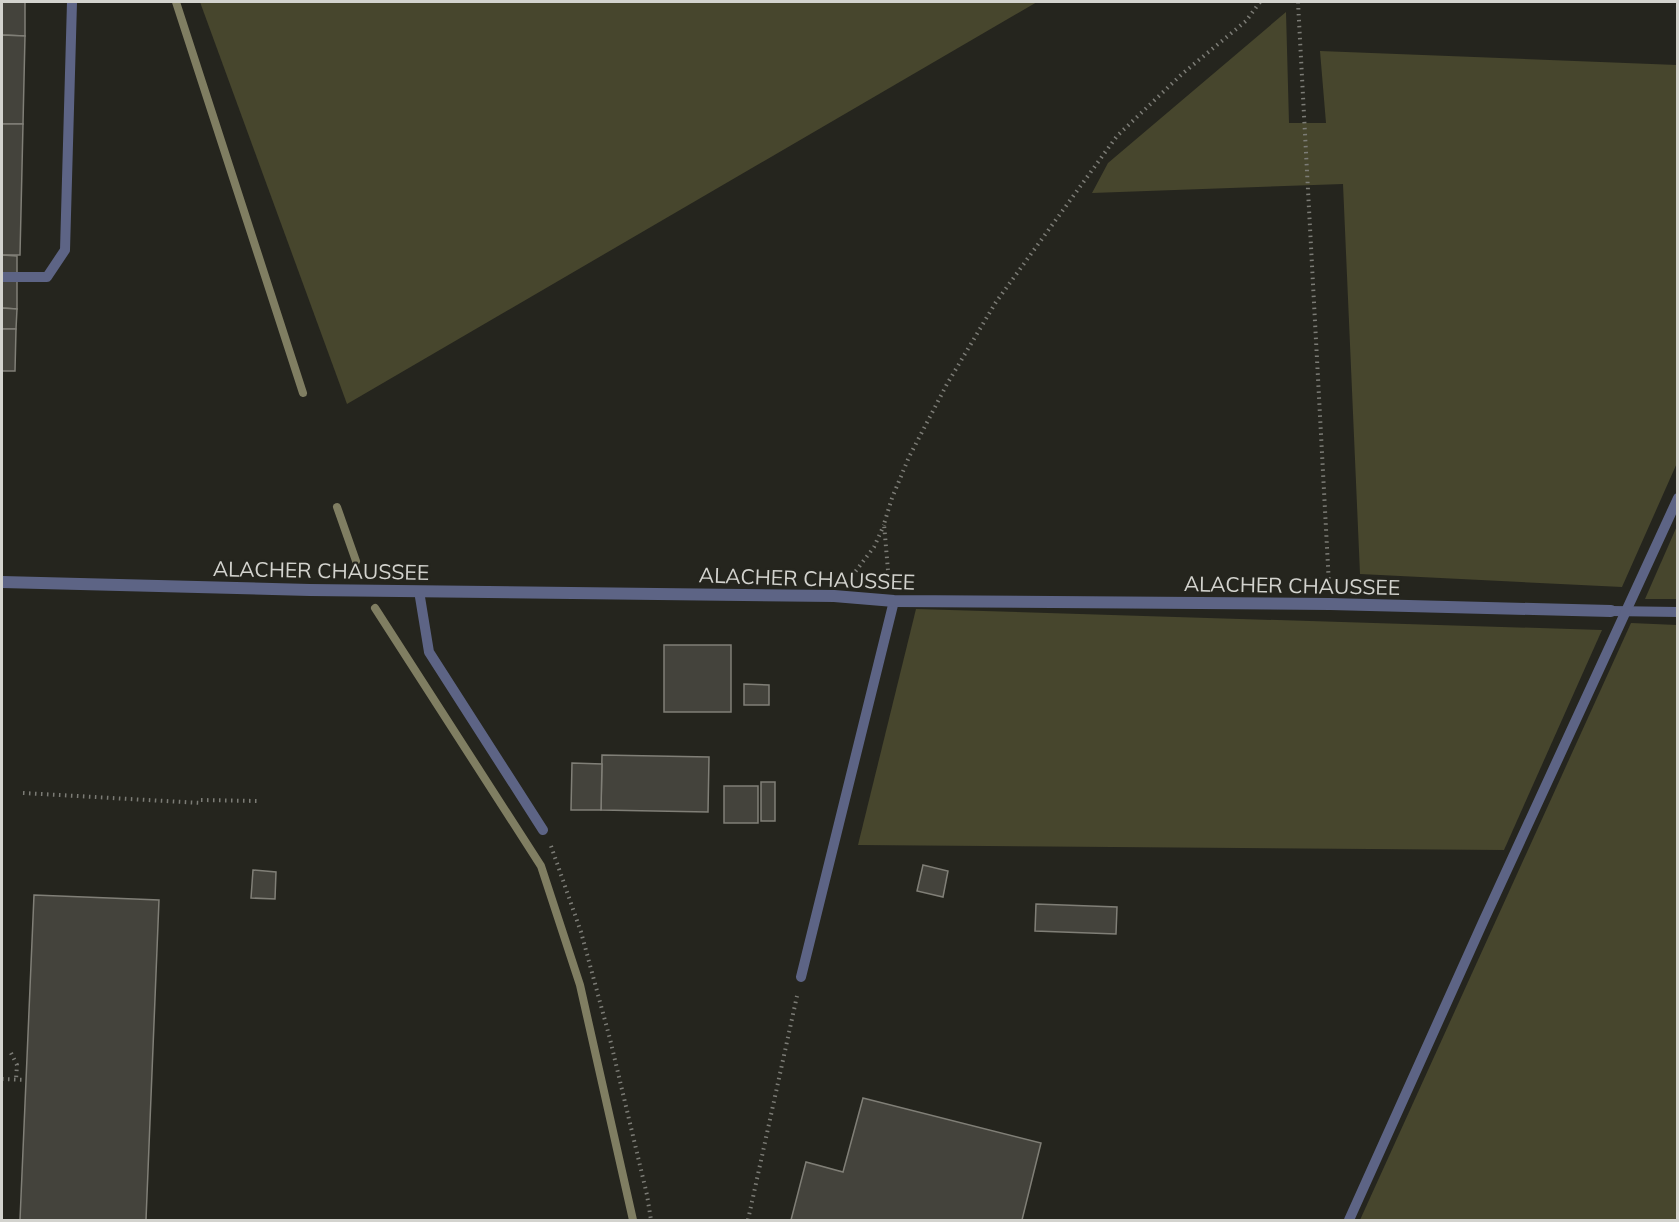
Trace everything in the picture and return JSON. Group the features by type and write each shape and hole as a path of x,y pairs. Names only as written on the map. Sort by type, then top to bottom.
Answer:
{"street":[{"name":"ALACHER CHAUSSEE","path":"2,582 419,591 834,596 894,601 1330,604 1611,611"}],"lane":[{"path":"2,277 47,277 65,250 72,2"},
{"path":"1349,1221 1483,921 1677,498"},
{"path":"419,591 429,652 543,830"},
{"path":"801,977 894,601"},
{"path":"1611,611 1677,612"}],"path":[{"path":"834,596 874,547 909,457 947,384 1002,293 1117,136 1182,74 1245,21 1260,2"},
{"path":"1298,2 1330,604"},
{"path":"884,524 889,582 894,601"},
{"path":"23,793 201,801 257,801"},
{"path":"543,830 556,856 581,932 610,1039 647,1195 651,1221"},
{"path":"748,1221 801,977"},
{"path":"11,1053 17,1065 16,1080"},
{"path":"2,1079 26,1080"}],"shaded area":[{"path":"200,2 1037,2 347,404"},
{"path":"1286,12 1289,123 1326,123 1320,51 1677,65 1677,463 1622,587 1360,574 1343,184 1092,193 1108,163"},
{"path":"1677,526 1677,599 1645,599"},
{"path":"916,609 1602,630 1504,850 858,845"},
{"path":"1631,623 1677,625 1677,1220 1360,1220"}],"building":[{"path":"2,2 25,2 25,36 2,35"},
{"path":"2,35 25,36 23,124 2,124"},
{"path":"2,124 23,124 20,255 2,255"},
{"path":"2,255 17,256 17,309 2,308"},
{"path":"2,308 17,309 16,329 2,329"},
{"path":"2,329 16,329 15,371 2,371"},
{"path":"664,645 731,645 731,712 664,712"},
{"path":"744,684 769,685 769,705 744,705"},
{"path":"602,755 709,757 708,812 601,810"},
{"path":"572,763 602,764 601,810 571,810"},
{"path":"761,782 775,782 775,821 761,821"},
{"path":"724,786 758,786 758,823 724,823"},
{"path":"923,865 948,871 943,897 917,891"},
{"path":"253,870 276,872 275,899 251,898"},
{"path":"34,895 159,900 146,1220 20,1220"},
{"path":"1036,904 1117,907 1116,934 1035,931"},
{"path":"863,1098 1041,1143 1022,1220 791,1220 806,1162 843,1172"}],"waterway":[{"path":"176,2 303,393"},
{"path":"337,507 356,561"},
{"path":"375,608 541,866 580,985 633,1220"}]}
